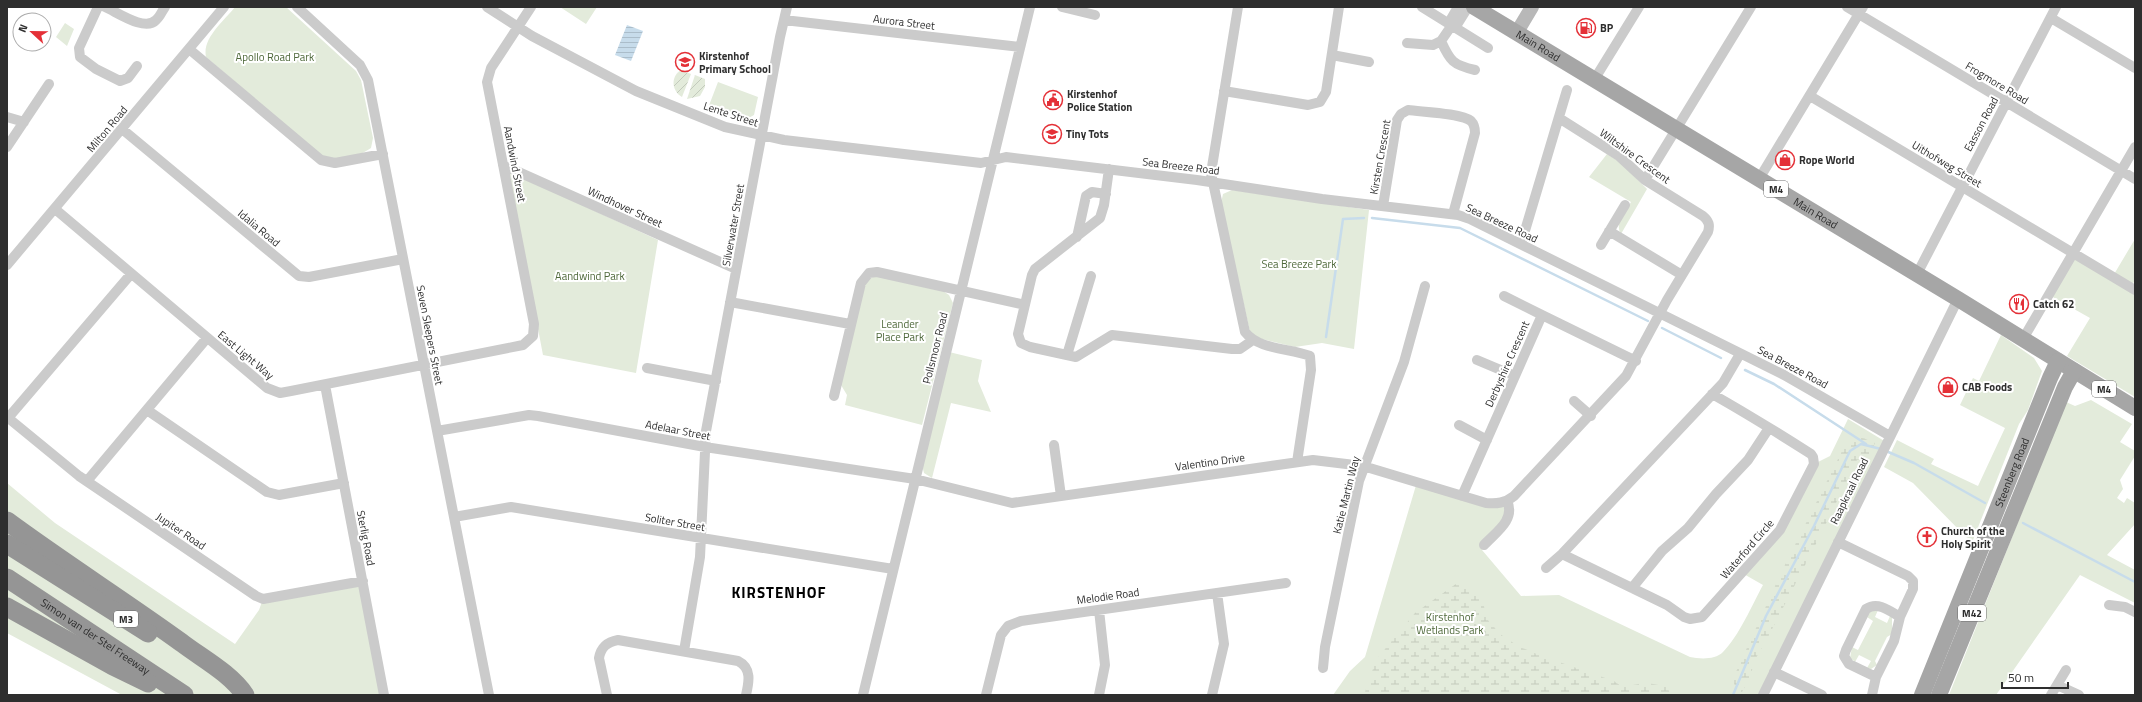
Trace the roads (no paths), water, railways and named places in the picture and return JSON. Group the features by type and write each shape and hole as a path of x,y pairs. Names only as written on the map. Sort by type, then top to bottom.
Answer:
{"highway":[{"path":"7,521 232,680 245,695"},
{"name":"M3","path":"7,544 245,695"},
{"name":"Simon van der Stel Freeway","path":"7,578 184,695"},
{"path":"7,607 113,666 173,695"}],"main road":[{"name":"Main Road","path":"1474,7 1958,299 2135,408"},
{"path":"1517,32 1532,7"},
{"name":"Steenberg Road","path":"1922,695 2058,361"},
{"name":"Steenberg Road","path":"1939,695 2065,387 2074,371"}],"street":[{"path":"98,7 79,48 80,57 96,69 120,81 128,78 137,66"},
{"path":"105,7 139,23 147,25 156,21 165,7"},
{"name":"Milton Road","path":"7,266 224,7"},
{"name":"Seven Sleepers Street","path":"297,7 360,65 366,73 489,695"},
{"name":"Lente Street","path":"487,7 518,27 590,67 650,97 726,127 761,136 832,147 974,162 992,162"},
{"name":"Aandwind Street","path":"531,7 491,68 487,82 534,324 533,336"},
{"name":"Silverwater Street","path":"684,651 701,539 706,447 716,381 761,136 787,7"},
{"name":"Pollsmoor Road","path":"863,695 1030,7"},
{"path":"1062,7 1095,14"},
{"path":"1238,7 1211,173 1246,332 1253,340 1310,356 1311,370 1297,462"},
{"path":"1224,91 1314,105 1320,102 1326,94 1339,7"},
{"path":"1422,7 1452,24 1488,48"},
{"path":"1407,43 1433,45 1441,41 1452,24 1451,18 1458,7"},
{"path":"1452,24 1458,23 1468,7"},
{"path":"1594,80 1639,7"},
{"path":"1645,180 1751,7"},
{"name":"Frogmore Road","path":"1847,7 1861,10 2006,103 2135,179"},
{"name":"Easson Road","path":"1916,274 2056,7"},
{"path":"1759,179 1861,10"},
{"path":"2050,18 2135,68"},
{"name":"Aurora Street","path":"784,20 1020,47"},
{"path":"1441,41 1450,59 1463,68 1475,70"},
{"path":"189,49 321,160 335,163 383,154"},
{"path":"1332,55 1368,62"},
{"path":"7,147 48,84"},
{"path":"1521,244 1567,90"},
{"name":"Uithofweg Street","path":"1810,96 2135,290"},
{"name":"Kirsten Crescent","path":"1383,206 1397,120 1401,114 1408,110 1463,117 1472,122 1474,126 1475,133 1453,214"},
{"path":"7,117 24,122"},
{"name":"Wiltshire Crescent","path":"1559,118 1619,156 1645,180 1703,216 1709,223 1708,232 1660,314"},
{"name":"Idalia Road","path":"122,129 298,276 309,277 403,259"},
{"path":"2023,339 2072,252 2135,147"},
{"name":"Sea Breeze Road","path":"992,162 1006,157 1109,169 1453,214 1470,219 1784,375 1888,439"},
{"name":"Windhover Street","path":"503,165 736,270"},
{"path":"1109,169 1106,194 1100,218 1033,272 1018,334 1021,343 1030,347 1067,355 1080,356 1105,338 1112,335 1232,349 1240,349 1253,340"},
{"path":"1077,237 1086,196 1092,192 1106,194"},
{"path":"1601,245 1624,204"},
{"name":"East Light Way","path":"54,209 267,388 273,391 284,392 325,385 523,345 533,336"},
{"path":"1609,231 1682,275"},
{"path":"834,396 861,283 869,273 877,272 1025,305"},
{"path":"8,418 131,274"},
{"path":"1067,355 1091,276"},
{"name":"Katie Martin Way","path":"1323,668 1325,648 1363,466 1404,362 1425,286"},
{"path":"1504,296 1542,315"},
{"name":"Raapkraal Road","path":"1763,695 1958,299"},
{"path":"730,302 850,324"},
{"path":"1484,545 1508,519 1510,513 1506,501 1514,496 1591,416 1626,376 1636,361 1660,314"},
{"name":"Derbyshire Crescent","path":"1462,496 1542,315 1636,361"},
{"path":"87,481 208,338"},
{"path":"1546,568 1562,554 1723,383 1740,354"},
{"path":"1477,360 1515,376"},
{"path":"647,368 716,381"},
{"name":"Sterlig Road","path":"325,385 384,695"},
{"name":"Waterford Circle","path":"1562,554 1667,605 1690,619 1702,617 1780,530 1814,464 1811,454 1752,416 1712,394"},
{"path":"1574,402 1591,416"},
{"path":"147,410 267,492 279,495 344,483"},
{"name":"Adelaar Street","path":"437,431 529,415 706,447 915,479"},
{"name":"Jupiter Road","path":"8,418 87,481 259,598 271,598 363,581"},
{"path":"1459,426 1487,440"},
{"path":"1632,588 1662,551 1688,528 1720,489 1748,460 1769,428"},
{"path":"1054,445 1061,496"},
{"name":"Valentino Drive","path":"915,479 1012,503 1313,460 1363,466 1486,503 1496,504 1506,501"},
{"name":"Soliter Street","path":"454,517 511,507 893,569"},
{"path":"1838,542 1912,579 1913,589 1900,617 1894,641 1876,677 1872,695"},
{"name":"Melodie Road","path":"986,695 1001,635 1008,626 1020,621 1286,583"},
{"path":"1212,695 1224,644 1217,593"},
{"path":"2109,605 2126,607 2135,612"},
{"path":"1876,677 1849,664 1844,656 1846,650 1866,609 1871,606 1879,606 1900,617"},
{"path":"1099,610 1105,665 1099,695"},
{"path":"607,695 600,652 608,643 618,640 684,651 742,663 749,676 746,695"},
{"path":"2051,695 2066,670"},
{"path":"1774,672 1822,695"},
{"path":"2057,685 2079,695"}],"water":[{"path":"627,25 643,31 631,61 615,55"}],"waterway":[{"path":"1326,337 1343,219 1364,218"},
{"path":"1372,218 1460,228 1648,321"},
{"path":"1662,328 1721,358"},
{"path":"1745,370 1774,384 1866,444"},
{"path":"1733,695 1766,616 1814,526 1850,451 1861,444 1881,449"},
{"path":"1886,451 1914,463 1985,503"},
{"path":"2023,523 2135,582"}],"place":[{"name":"BP","path":"1586,28"},
{"name":"Kirstenhof Primary School","path":"685,62"},
{"name":"Kirstenhof Police Station","path":"1053,100"},
{"name":"Tiny Tots","path":"1052,134"},
{"name":"Rope World","path":"1785,160"},
{"name":"Catch 62","path":"2019,304"},
{"name":"CAB Foods","path":"1948,387"},
{"name":"Church of the Holy Spirit","path":"1927,537"}],"district":[{"name":"KIRSTENHOF","path":"779,593"}],"park label":[{"name":"Apollo Road Park","path":"275,57"},
{"name":"Sea Breeze Park","path":"1299,264"},
{"name":"Aandwind Park","path":"590,276"},
{"name":"Leander Place Park","path":"900,330"},
{"name":"Kirstenhof Wetlands Park","path":"1450,623"}]}
